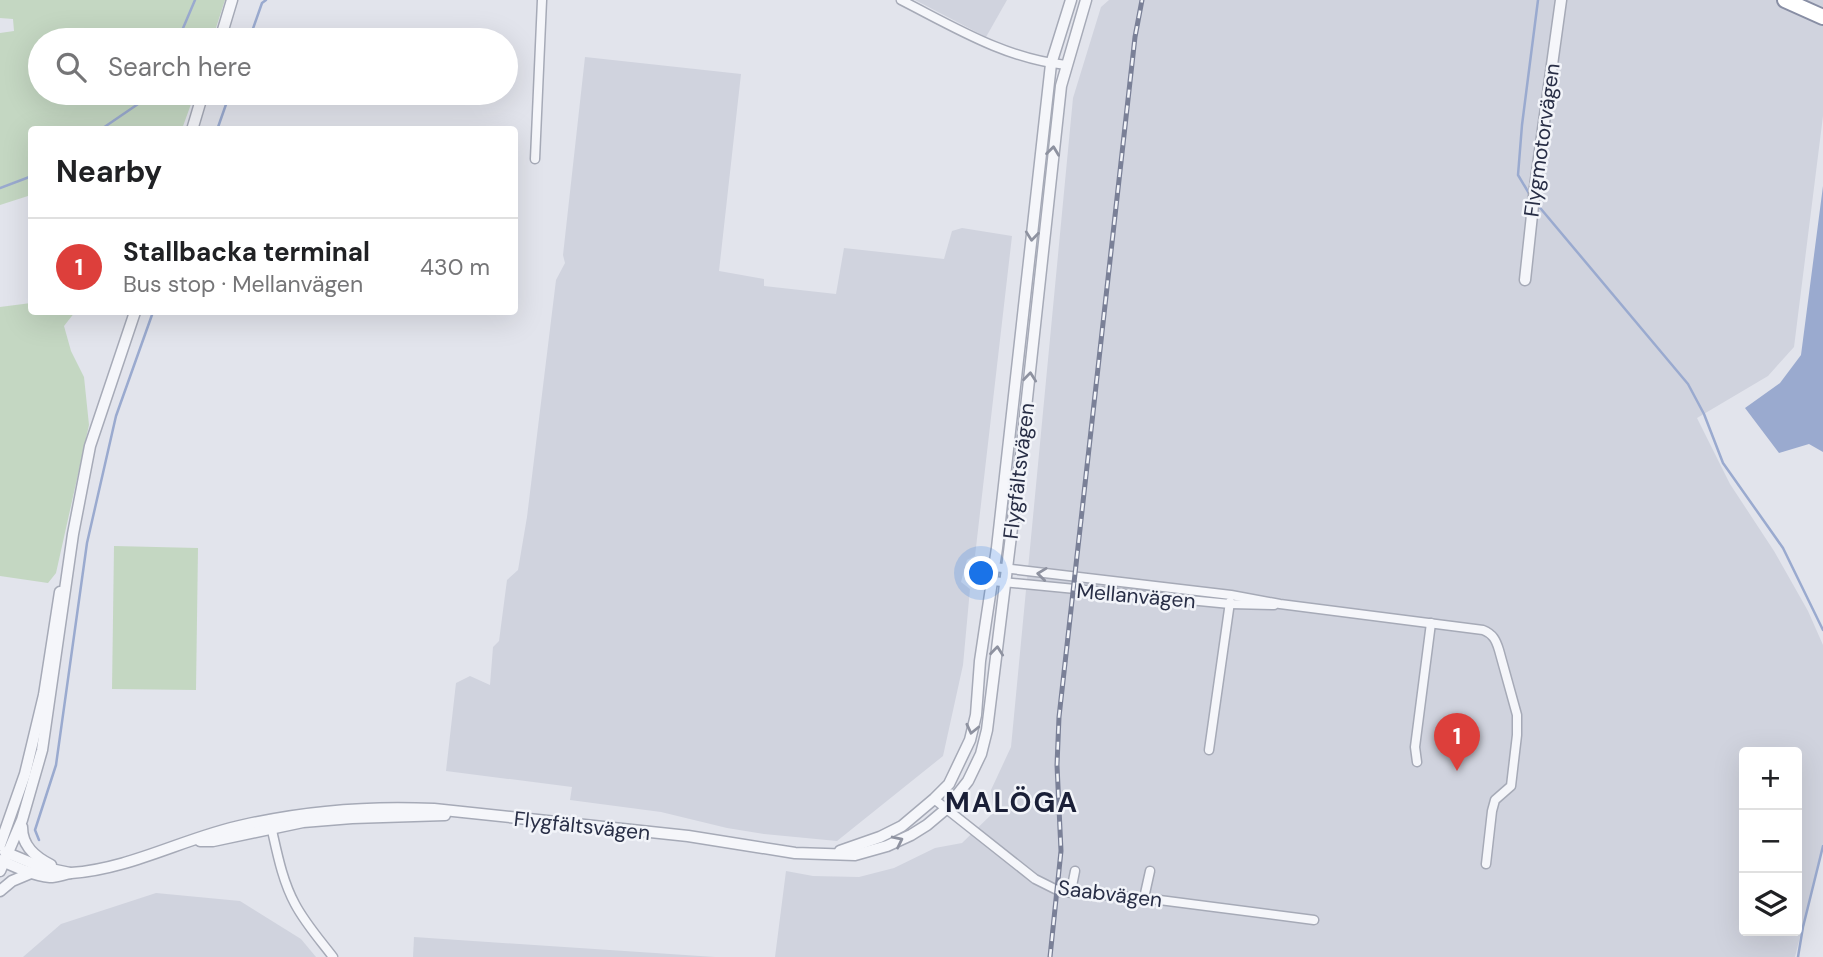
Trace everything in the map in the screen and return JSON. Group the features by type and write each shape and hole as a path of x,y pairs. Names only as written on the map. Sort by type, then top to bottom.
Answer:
{"highway":[{"path":"1785,0 1823,18"}],"street":[{"path":"224,28 232,0"},
{"path":"535,159 542,0"},
{"path":"901,0 967,35 1016,54 1051,64 1066,65"},
{"name":"Flygfältsvägen","path":"832,853 880,837 902,826 949,783 970,740 994,567 1051,64 1071,0"},
{"name":"Flygfältsvägen","path":"2,857 66,872 88,872 195,841 212,832 270,824 320,813 401,808 688,836 795,853 855,855 887,846 928,825 946,809 968,781 981,754 987,730 1043,263 1054,147 1066,65 1086,0"},
{"name":"Flygmotorvägen","path":"1525,280 1532,209 1561,0"},
{"path":"193,126 200,105"},
{"path":"2,857 44,695 64,572 90,446 134,315"},
{"path":"2,857 22,820 42,750 73,534"},
{"name":"Mellanvägen","path":"994,567 1231,600"},
{"name":"Mellanvägen","path":"992,581 1280,604 1483,630 1492,635 1515,706 1517,735 1511,786 1495,800 1492,811 1486,864"},
{"path":"1209,750 1231,600"},
{"path":"1417,762 1415,747 1431,623"},
{"name":"Saabvägen","path":"934,799 1035,879 1058,891 1144,898 1314,920"},
{"path":"22,820 22,835 30,850 40,859 66,872"},
{"path":"270,824 281,869 294,902 307,924 333,957"},
{"name":"Flygfältsvägen","path":"2,857 30,873 52,877 66,872"},
{"path":"1071,891 1075,871"},
{"path":"1144,898 1150,871"},
{"path":"0,891 12,881 30,873"}],"shaded area":[{"path":"915,0 1007,0 986,37"},
{"path":"1109,0 1823,0 1823,116 1794,347 1768,376 1697,418 1730,484 1774,551 1808,611 1823,645 1823,843 1802,928 1802,747 1739,747 1739,936 1800,936 1795,957 775,957 786,871 813,876 859,877 894,868 935,848 962,843 994,812 991,790 1011,747 1073,98 1101,7"},
{"path":"585,57 741,74 719,271 764,279 764,286 836,294 844,248 944,259 952,231 962,228 1012,236 975,556 967,560 961,582 970,589 963,665 943,756 837,841 764,834 661,812 570,800 572,787 446,771 456,683 470,676 490,685 493,647 499,641 507,580 518,570 556,280 565,263 563,255"},
{"path":"156,893 240,901 301,939 316,957 23,957 61,924"},
{"path":"414,937 715,957 413,957"}],"green space":[{"path":"0,0 225,0 216,28 28,28 28,105 191,105 183,126 28,126 28,196 0,205 0,33 14,31 13,19 0,18"},
{"path":"28,303 28,315 73,315 64,326 71,351 84,377 89,425 56,573 48,583 0,576 0,307"},
{"path":"114,546 198,548 196,690 112,689"}],"water":[{"path":"1823,186 1823,452 1809,444 1779,453 1745,408 1780,383 1801,355"}],"waterway":[{"path":"183,28 195,0"},
{"path":"253,28 262,3 266,0"},
{"path":"1530,195 1518,175 1538,0"},
{"path":"106,126 137,105"},
{"path":"218,126 226,105"},
{"path":"0,188 28,178"},
{"path":"1536,203 1688,384 1704,414 1723,463 1783,548 1823,630"},
{"path":"39,840 35,830 56,765 87,543 116,416 152,315"},
{"path":"1798,957 1823,846"}],"railway":[{"path":"1050,957 1061,851 1057,765 1059,717 1135,37 1142,0"}],"place":[{"name":"Stallbacka terminal","path":"1457,771"}],"district":[{"name":"MALÖGA","path":"1012,802"}]}
